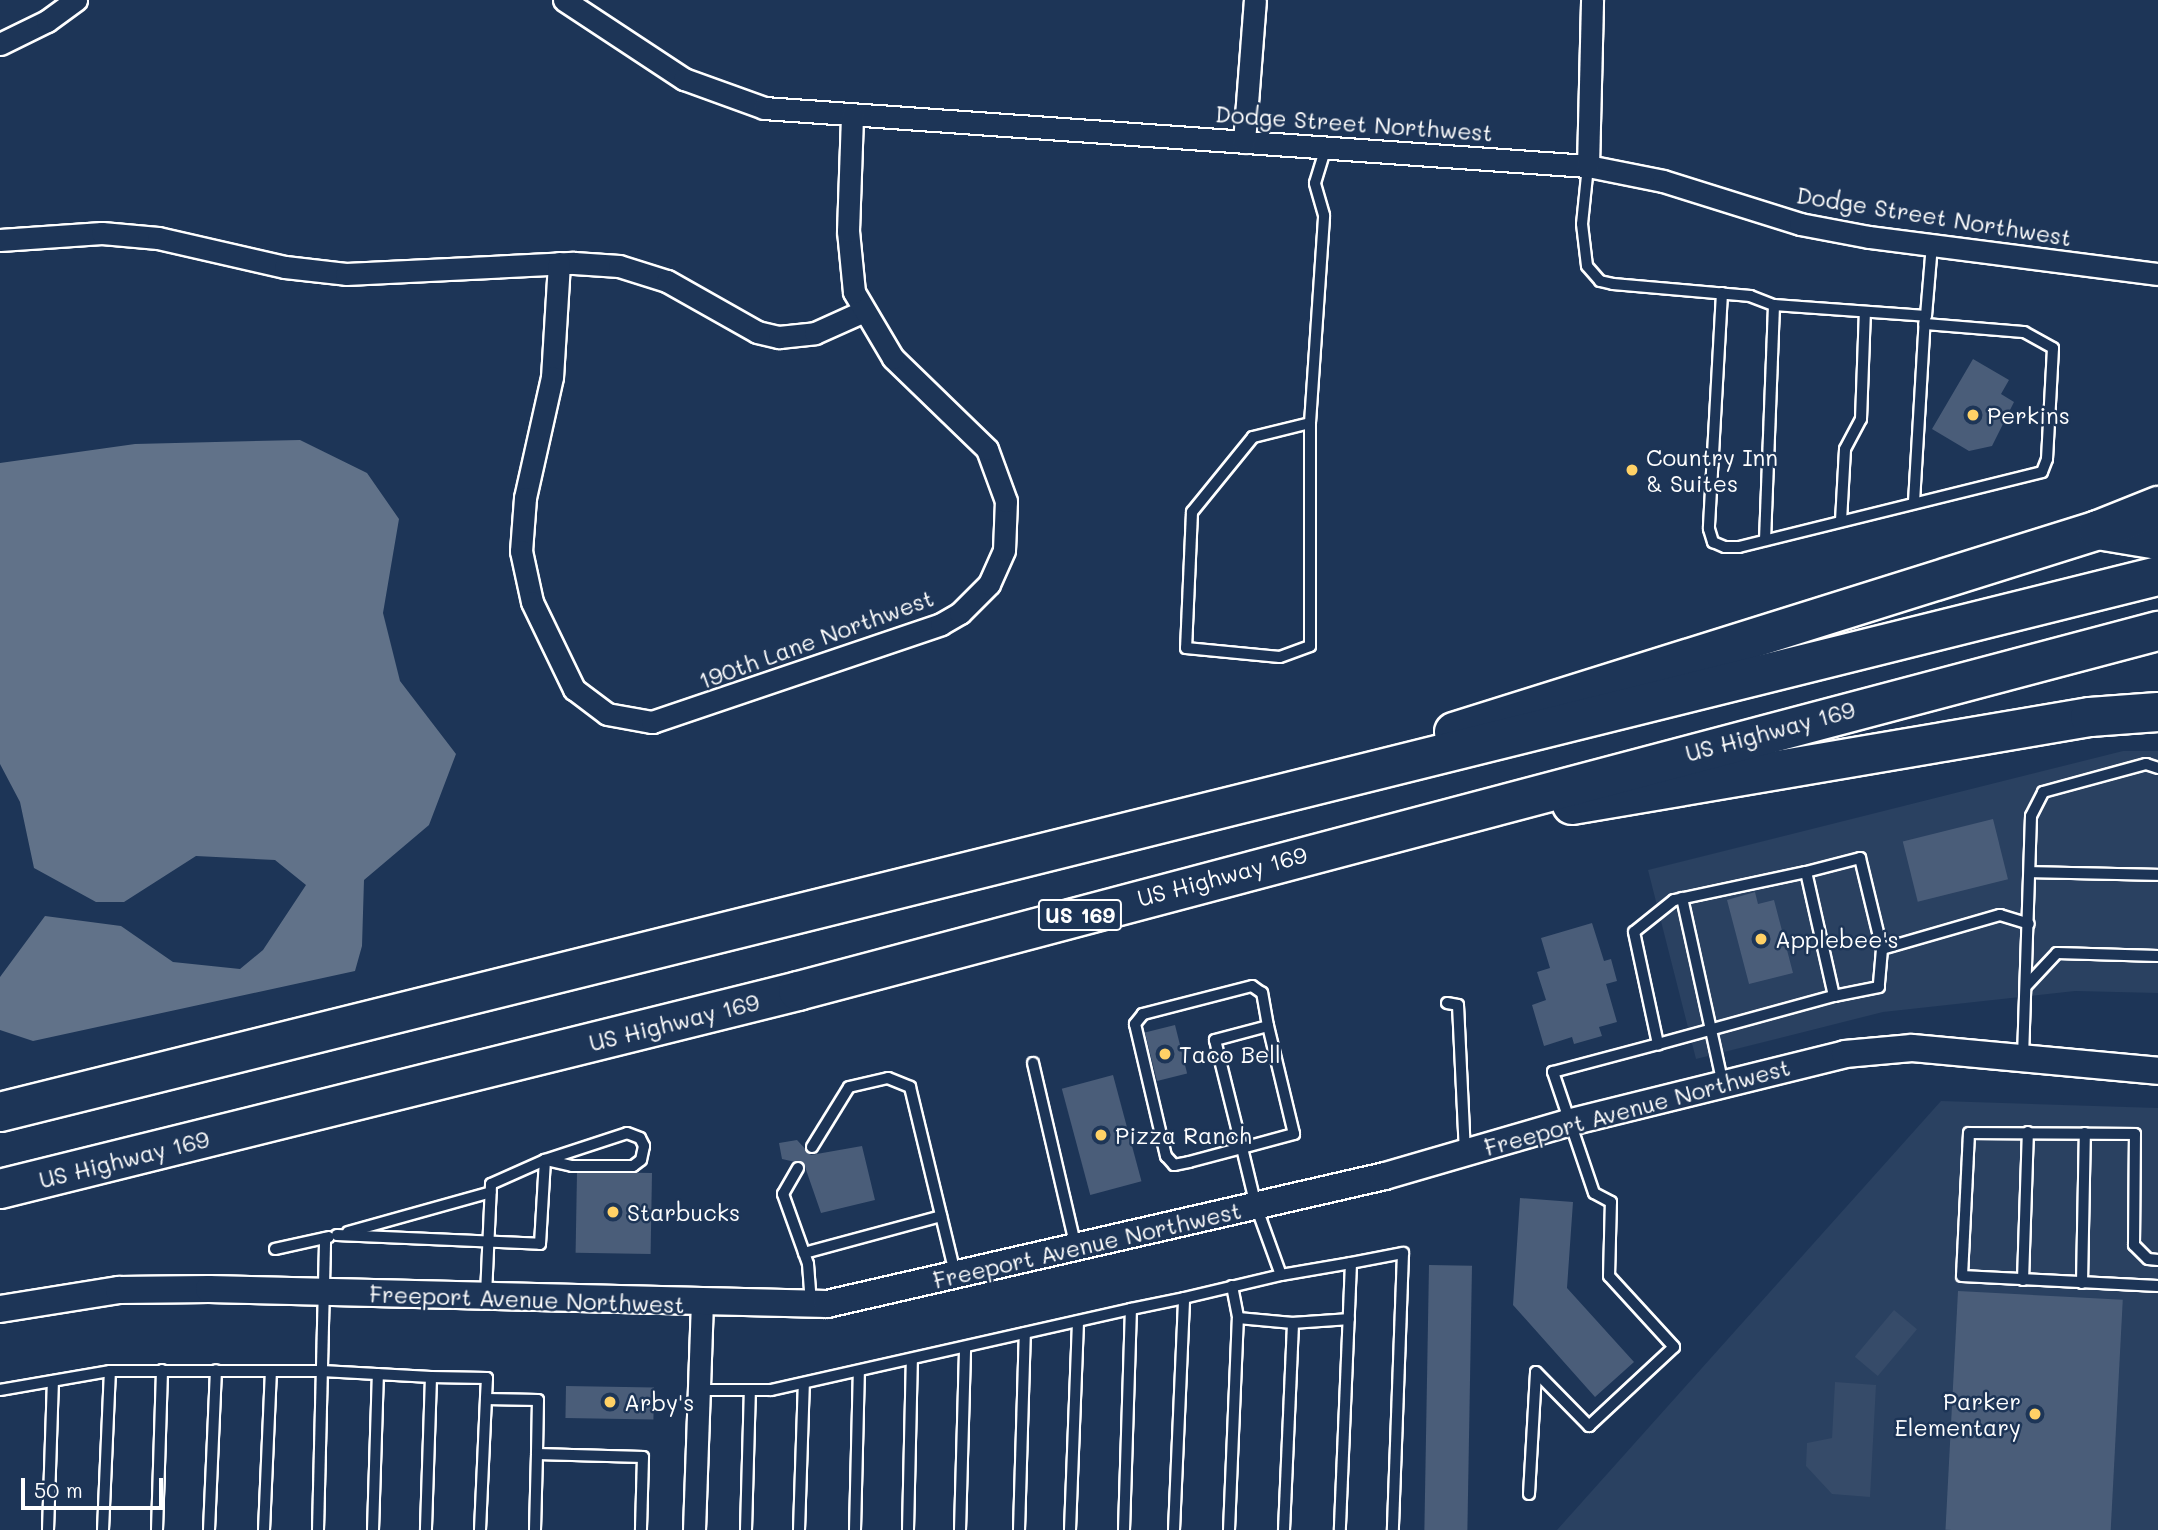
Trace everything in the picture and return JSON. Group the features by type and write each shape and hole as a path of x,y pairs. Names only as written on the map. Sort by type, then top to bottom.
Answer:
{"highway":[{"path":"1278,798 1482,721 2098,530 2158,506"},
{"path":"2098,530 2158,540"},
{"path":"0,1112 1278,798 2158,576"},
{"name":"US Highway 169","path":"0,1189 784,995 1366,838 2158,631"},
{"path":"2090,717 2158,683"},
{"path":"1366,838 1784,772 2090,717 2158,712"}],"street":[{"path":"0,44 47,21 76,0"},
{"name":"Dodge Street Northwest","path":"564,0 710,92 764,108 1588,166 1663,181 1800,224 1932,245 2158,274"},
{"path":"1244,142 1255,0"},
{"path":"1588,166 1592,0"},
{"name":"190th Lane Northwest","path":"559,264 552,377 520,524 524,577 542,627 574,689 607,713 629,720 652,722 677,716 892,643 960,613 989,584 1004,550 1007,527 999,474 970,428 893,358 854,292 848,231 852,116"},
{"path":"0,240 102,233 158,239 285,267 346,274 559,264 643,272 691,293 757,332 779,337 815,333 864,311"},
{"name":"Freeport Avenue Northwest","path":"0,1309 119,1290 811,1305 956,1276 1256,1206 1567,1123 1878,1049 2023,1057 2158,1071"},
{"path":"694,1530 702,1304"}],"lane":[{"path":"1310,423 1253,437 1192,512 1186,648 1279,657 1310,646 1310,423 1324,215 1315,183 1326,148"},
{"path":"1588,166 1582,224 1591,274 1613,284 1722,293 1750,296 1774,305 1866,312 2024,332 2053,348 2048,445 2042,472 1765,540 1725,547 1713,542 1709,529 1722,293"},
{"path":"1914,502 1932,245"},
{"path":"1765,540 1774,305"},
{"path":"1841,521 1843,459 1861,419 1866,312"},
{"path":"2023,1057 2031,816 2043,792 2146,764 2158,768"},
{"path":"1529,1494 1536,1372 1589,1426 1674,1347 1609,1276 1611,1202 1594,1193 1567,1123 1553,1072 1658,1044 1711,1028 1879,987 1882,949 1860,858 1682,898 1634,932 1658,1044"},
{"path":"1806,872 1834,996"},
{"path":"2030,872 2158,875"},
{"path":"1682,898 1723,1084"},
{"path":"1882,949 2000,915 2029,924"},
{"path":"2027,985 2057,953 2158,956"},
{"path":"1252,986 1262,993 1268,1026 1294,1134 1174,1165 1166,1156 1135,1024 1143,1014 1252,986"},
{"path":"1447,1003 1458,1005 1465,1152"},
{"path":"1268,1026 1215,1040 1256,1206 1281,1275"},
{"path":"1032,1063 1076,1248"},
{"path":"812,1147 849,1087 888,1078 910,1087 956,1276"},
{"path":"2023,1280 2028,1132"},
{"path":"486,1298 491,1184 545,1160 627,1133 640,1138 644,1146 641,1160 633,1166 572,1166 545,1160"},
{"path":"2158,1259 2148,1259 2134,1245 2135,1134 1969,1133 1962,1276 2158,1286"},
{"path":"2082,1283 2085,1133"},
{"path":"337,1235 540,1244 545,1160"},
{"path":"799,1168 783,1194 804,1253 811,1305"},
{"path":"275,1249 337,1235 491,1192"},
{"path":"804,1253 941,1216"},
{"path":"318,1530 325,1238"},
{"path":"699,1390 750,1390 804,1383 1281,1275 1403,1254 1393,1530"},
{"path":"1340,1530 1351,1263"},
{"path":"1229,1530 1238,1318 1232,1286"},
{"path":"1174,1530 1184,1298"},
{"path":"1124,1530 1131,1309"},
{"path":"1238,1318 1293,1322 1349,1319"},
{"path":"1070,1530 1078,1321"},
{"path":"1284,1530 1293,1322"},
{"path":"1019,1530 1025,1333"},
{"path":"960,1530 965,1347"},
{"path":"908,1530 912,1359"},
{"path":"157,1530 162,1370"},
{"path":"209,1530 216,1370"},
{"path":"103,1530 110,1371"},
{"path":"0,1390 110,1371 322,1371 487,1378 480,1530"},
{"path":"264,1530 271,1371"},
{"path":"855,1530 859,1371"},
{"path":"373,1530 377,1374"},
{"path":"426,1530 431,1377"},
{"path":"48,1530 53,1381"},
{"path":"799,1530 804,1383"},
{"path":"746,1530 750,1390"},
{"path":"486,1399 538,1399 535,1530"},
{"path":"537,1454 643,1457 641,1530"}],"shaded area":[{"path":"300,440 367,473 399,519 383,613 400,681 456,754 429,825 364,880 362,946 355,971 33,1041 0,1030 0,977 45,916 121,926 173,962 240,969 263,950 306,885 275,860 196,856 124,902 96,902 34,868 20,802 0,764 0,463 135,444"},
{"path":"2123,751 2158,751 2158,993 2075,991 1883,1012 1696,1059 1648,870"},
{"path":"1941,1101 2158,1108 2158,1530 1557,1530"},
{"path":"1894,1310 1917,1329 1878,1376 1855,1357"},
{"path":"1835,1382 1876,1385 1870,1497 1832,1494 1806,1466 1807,1443 1832,1438"}],"building":[{"name":"Perkins","path":"1973,359 2009,380 2001,394 2014,402 1992,446 1969,451 1932,429"},
{"path":"1993,819 2008,879 1918,902 1903,841"},
{"name":"Applebee's","path":"1755,892 1758,904 1774,900 1793,973 1749,984 1727,900"},
{"path":"1592,923 1604,961 1611,959 1617,981 1606,984 1617,1022 1599,1027 1602,1036 1574,1044 1572,1037 1544,1046 1532,1005 1546,1000 1537,972 1550,968 1541,938"},
{"name":"Taco Bell","path":"1175,1025 1187,1074 1157,1081 1145,1032"},
{"name":"Pizza Ranch","path":"1113,1075 1141,1181 1090,1195 1062,1089"},
{"path":"797,1140 811,1155 862,1146 875,1200 821,1213 804,1164 782,1159 779,1143"},
{"name":"Starbucks","path":"577,1172 652,1173 651,1254 576,1253"},
{"path":"1520,1198 1573,1202 1567,1288 1634,1362 1595,1397 1513,1305"},
{"path":"1429,1265 1472,1266 1467,1530 1424,1530"},
{"name":"Parker Elementary","path":"1958,1291 2123,1300 2111,1530 1945,1530"},
{"name":"Arby's","path":"566,1386 654,1388 653,1420 565,1418"}],"place":[{"name":"Perkins","path":"1973,415"},
{"name":"Country Inn & Suites","path":"1632,470"},
{"name":"Applebee's","path":"1761,939"},
{"name":"Taco Bell","path":"1165,1054"},
{"name":"Pizza Ranch","path":"1101,1135"},
{"name":"Starbucks","path":"613,1212"},
{"name":"Arby's","path":"610,1402"},
{"name":"Parker Elementary","path":"2035,1414"}]}
